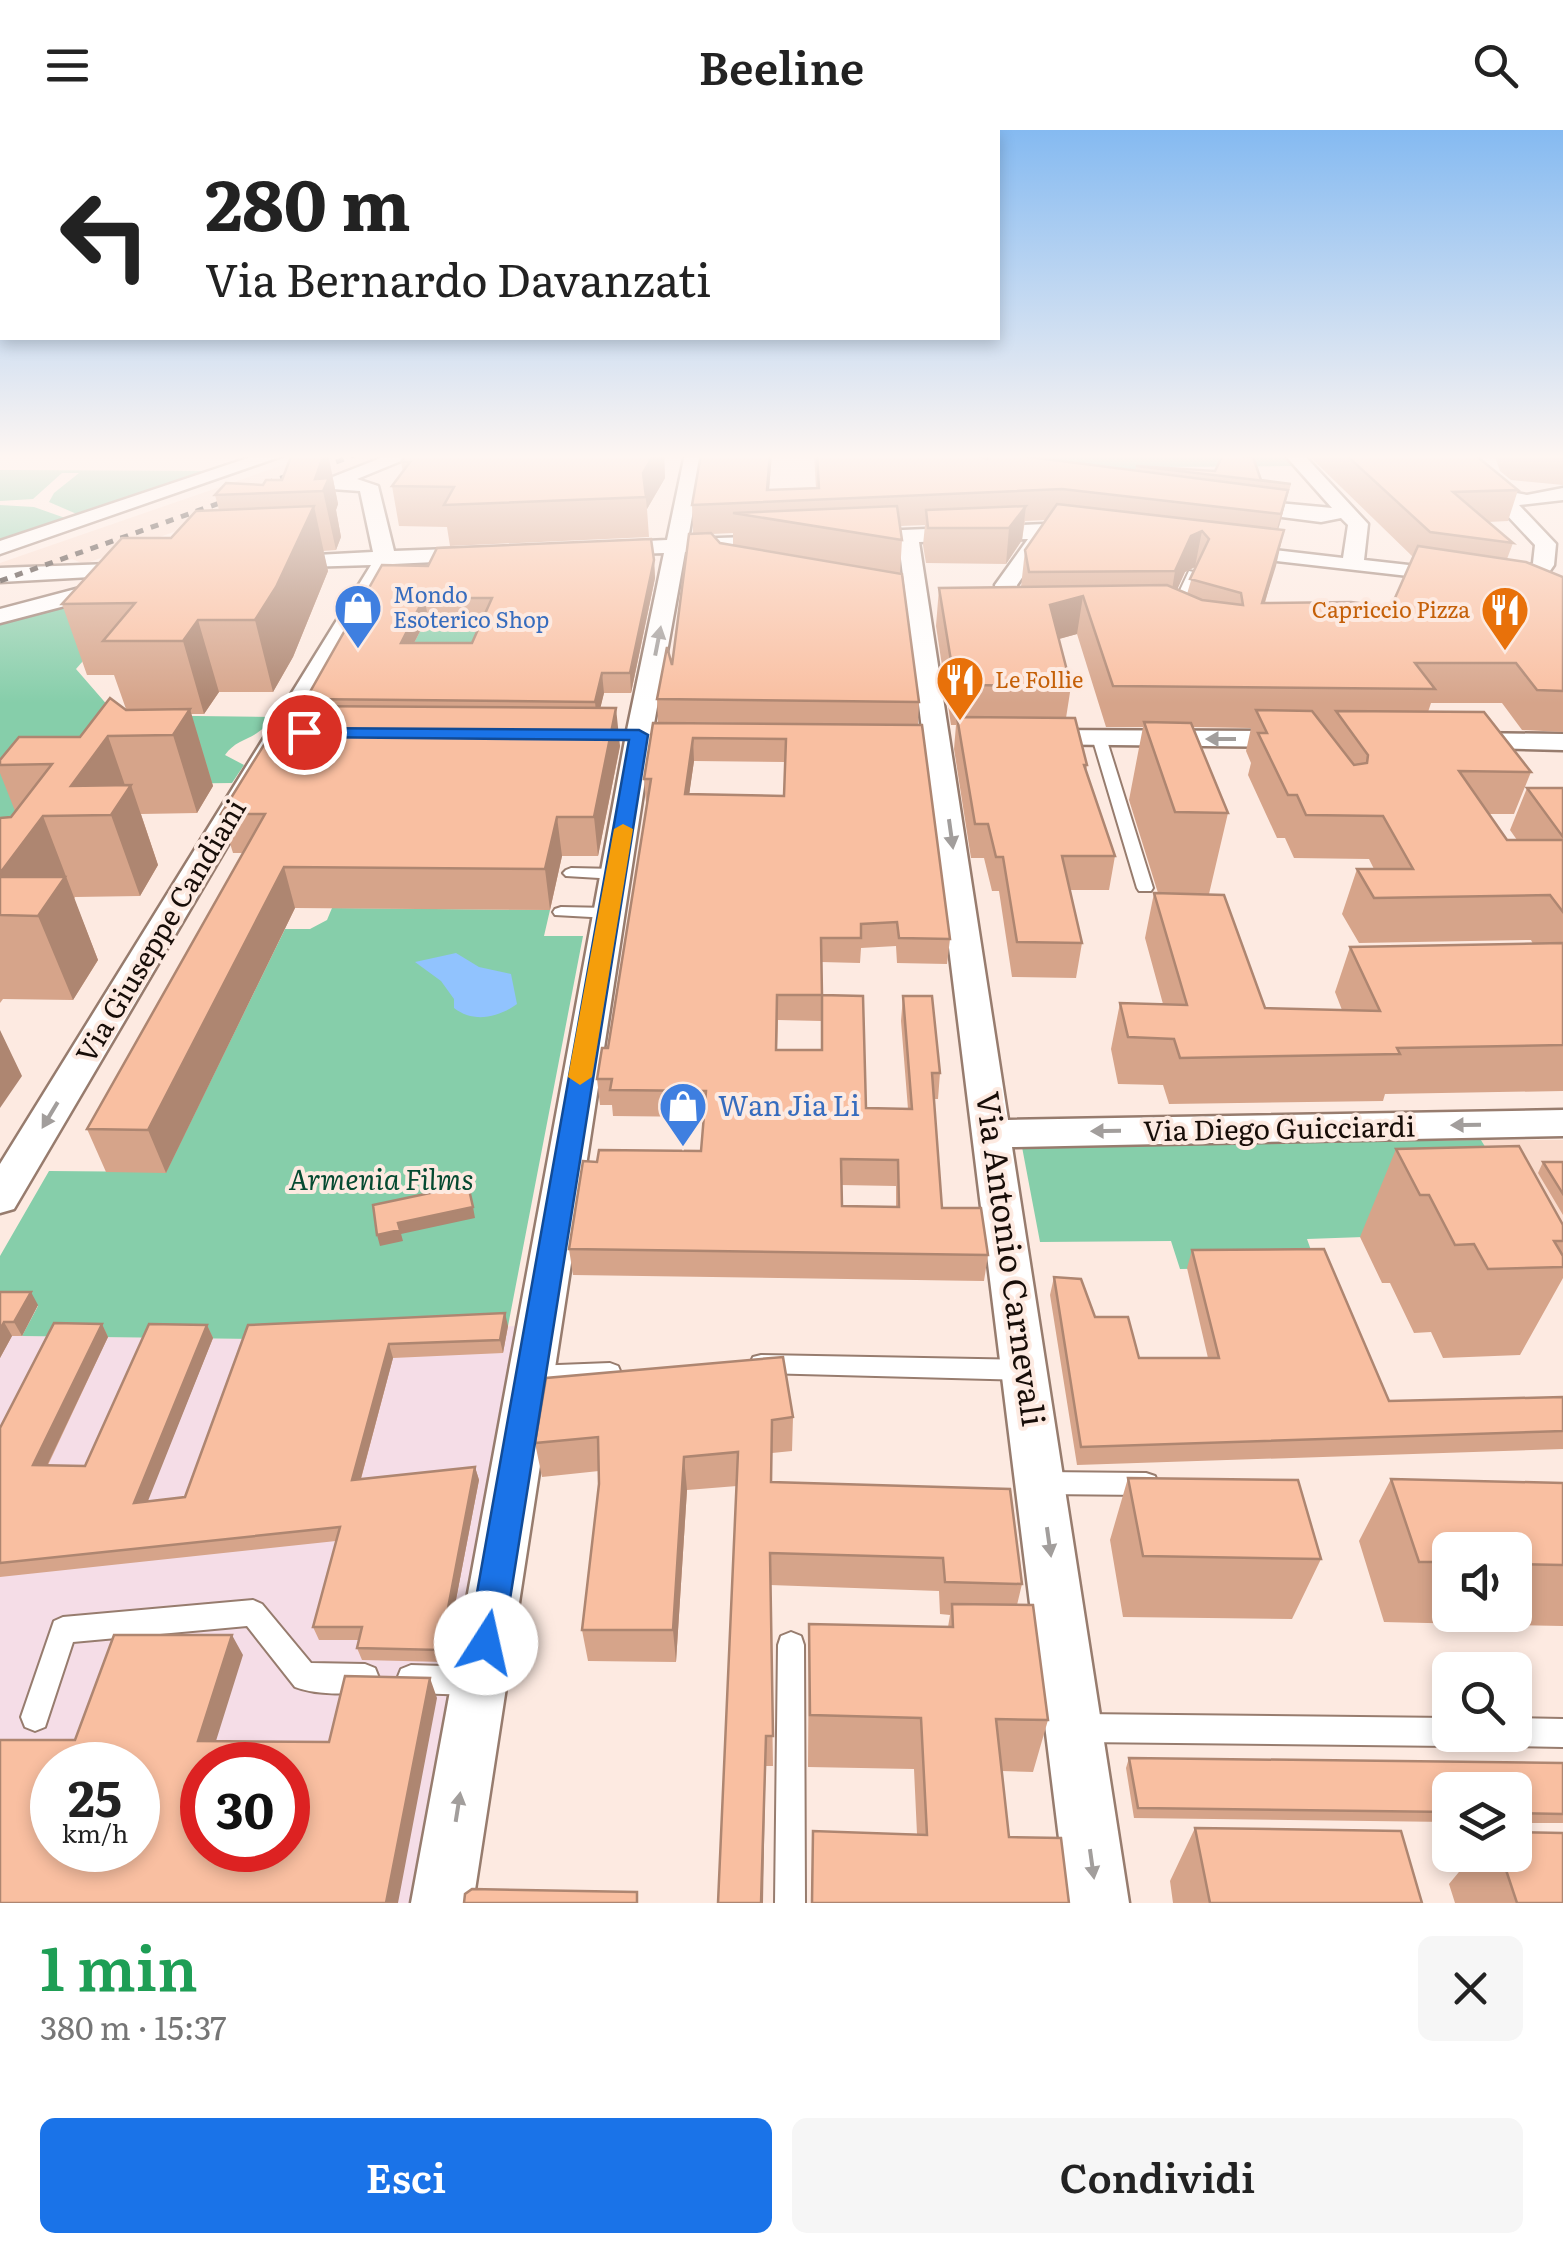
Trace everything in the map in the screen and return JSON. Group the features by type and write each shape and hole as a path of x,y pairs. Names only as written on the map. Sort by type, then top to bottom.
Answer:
{"street":[{"path":"0,548 33,537"},
{"path":"379,537 384,560"},
{"path":"442,1903 612,893 628,735 678,537"},
{"path":"832,540 894,537"},
{"name":"Via Antonio Carnevali","path":"908,537 929,606 941,738 1098,1903"},
{"path":"929,606 1018,616 1006,586 1039,537"},
{"path":"1352,565 1356,537"},
{"path":"1198,560 1315,560 1496,579 1543,565 1544,537"},
{"path":"583,550 797,542"},
{"path":"251,564 492,554"},
{"name":"Via Giuseppe Candiani","path":"0,1198 292,732 384,560"},
{"path":"0,575 158,563 0,616"},
{"path":"1496,579 1548,604"},
{"path":"628,735 672,735"},
{"path":"1006,738 1313,742"},
{"path":"1444,741 1563,742"},
{"name":"Via Diego Guicciardi","path":"994,1134 1563,1123"}],"lane":[{"path":"717,546 721,556 739,560"},
{"path":"1187,628 1166,616 1174,615 1198,560"},
{"path":"1101,744 1144,888"},
{"path":"571,873 612,893"},
{"path":"562,912 612,893"},
{"path":"746,1365 1026,1370"},
{"path":"530,1376 632,1372"},
{"path":"1041,1483 1178,1485"},
{"path":"35,1718 64,1630 253,1613 306,1677 479,1681"},
{"path":"790,1903 792,1645"},
{"path":"1074,1728 1432,1732"},
{"path":"1532,1732 1563,1733"}],"shaded area":[{"path":"76,537 160,537 84,564 72,559 41,570 0,571 0,563"},
{"path":"1481,1140 1563,1140 1563,1278 1536,1231"},
{"path":"0,1305 38,1305 23,1336 254,1339 538,1325 442,1903 0,1903"}],"green space":[{"path":"155,578 76,669 116,715 273,717 225,755 244,765 232,783 65,785 0,867 0,623"},
{"path":"428,616 495,617 476,663 408,654"},
{"name":"Armenia Films","path":"332,908 550,910 544,936 583,936 508,1326 254,1339 22,1336 38,1306 0,1305 0,1256 49,1171 166,1172 285,929 310,929 327,920"},
{"path":"1481,1140 1536,1231 1307,1239 1317,1267 1180,1269 1171,1241 1040,1242 1022,1147"}],"water":[{"path":"456,953 479,967 511,974 517,1004 485,1017 469,1016 454,1008 454,999 441,981 415,962"}],"building":[{"path":"300,537 255,620 198,620 183,641 103,641 135,603 62,604 122,538"},
{"path":"689,537 714,537 720,543 902,574 919,702 657,699 667,647 672,665"},
{"path":"1034,537 1191,537 1175,571 1029,572 1025,550"},
{"path":"1207,537 1282,537 1262,603 1351,602 1391,607 1418,546 1526,562 1563,577 1563,691 1537,690 1516,663 1415,663 1435,689 1113,686 1083,596 1050,605 1071,686 955,685 939,588 1167,585 1202,600 1243,605 1241,593 1190,579"},
{"path":"1466,537 1506,537 1513,543"},
{"path":"651,539 654,560 630,673 602,673 595,702 306,699 382,565 428,566 437,548","holes":["424,598 492,598 472,643 401,643"]},
{"path":"110,698 126,710 190,709 173,735 108,736 71,786 131,785 111,815 43,816 0,873 0,818 11,817 52,764 0,765 0,760 19,737 80,737"},
{"path":"288,706 616,708 594,817 557,817 545,869 284,867 148,1130 87,1129 265,814 221,814"},
{"path":"1256,710 1312,711 1354,765 1367,763 1368,755 1336,711 1484,712 1531,772 1459,771 1507,840 1563,840 1563,912 1550,895 1374,898 1357,869 1413,869 1383,816 1306,815 1297,795 1288,795 1258,733 1267,733"},
{"path":"957,717 1075,718 1084,765 1115,856 1062,856 1082,943 1017,942 1003,857 996,857 988,824 975,824"},
{"path":"1144,722 1191,723 1228,813 1175,812"},
{"path":"653,723 922,725 950,939 899,938 897,922 861,924 861,938 821,938 822,995 863,996 866,1108 912,1109 903,996 932,996 940,1073 932,1073 942,1208 981,1208 988,1255 569,1249 583,1161 597,1162 599,1150 701,1151 706,1091 610,1090 612,1079 597,1079 602,1048 608,1048 651,779 644,779","holes":["693,738 786,739 784,796 685,794","777,995 822,995 822,1050 776,1050","841,1159 898,1160 899,1207 842,1206"]},
{"path":"1527,788 1563,788 1563,837"},
{"path":"0,877 65,877 38,916 0,915"},
{"path":"1154,893 1224,895 1265,1008 1380,1011 1350,947 1563,943 1563,1045 1397,1048 1400,1054 1180,1058 1174,1039 1128,1037 1120,1003 1187,1005"},
{"path":"1519,1146 1563,1225 1563,1241 1554,1241 1563,1256 1563,1267 1488,1269 1474,1244 1455,1245 1429,1195 1420,1195 1396,1149"},
{"path":"1543,1162 1563,1162 1563,1194"},
{"path":"468,1185 473,1207 398,1223 400,1230 377,1235 373,1205"},
{"path":"1324,1249 1389,1401 1563,1397 1563,1431 1081,1447 1054,1277 1081,1279 1095,1317 1128,1317 1139,1358 1219,1358 1192,1250"},
{"path":"0,1292 31,1292 14,1322 4,1322 0,1330"},
{"path":"505,1313 500,1340 389,1344 352,1480 475,1467 440,1650 357,1648 362,1627 313,1627 340,1527 0,1563 0,1428 54,1323 102,1324 33,1465 85,1466 149,1324 207,1325 134,1503 185,1497 248,1325"},
{"path":"783,1357 793,1417 772,1420 771,1482 1010,1489 1022,1584 945,1582 943,1558 770,1553 773,1736 766,1736 761,1903 718,1903 738,1452 684,1457 673,1630 582,1630 599,1484 598,1437 535,1443 546,1378"},
{"path":"1128,1478 1298,1480 1321,1559 1143,1556"},
{"path":"1391,1479 1563,1483 1563,1565 1532,1564 1532,1532 1432,1532 1432,1562 1419,1562"},
{"path":"952,1604 1033,1605 1048,1720 996,1719 1009,1837 1061,1838 1069,1903 812,1903 813,1831 927,1835 921,1718 810,1715 809,1624 953,1627"},
{"path":"114,1635 232,1635 198,1741 329,1742 345,1676 430,1678 386,1903 0,1903 0,1740 75,1740"},
{"path":"1129,1758 1563,1763 1563,1814 1532,1813 1532,1772 1432,1772 1432,1812 1138,1808"},
{"path":"1195,1828 1401,1831 1422,1903 1210,1903"},
{"path":"1532,1832 1563,1833 1563,1903 1517,1903 1507,1872 1532,1872"},
{"path":"472,1889 637,1892 637,1903 464,1903 465,1894"}],"railway":[{"path":"0,581 125,537"}],"slow traffic":[{"path":"580,1077 623,829"}],"place":[{"name":"Mondo Esoterico Shop","path":"358,650"},
{"name":"Capriccio Pizza","path":"1505,652"},
{"name":"Le Follie","path":"960,722"},
{"name":"Wan Jia Li","path":"683,1148"}],"route":[{"path":"304,732 639,735 486,1643"}]}
